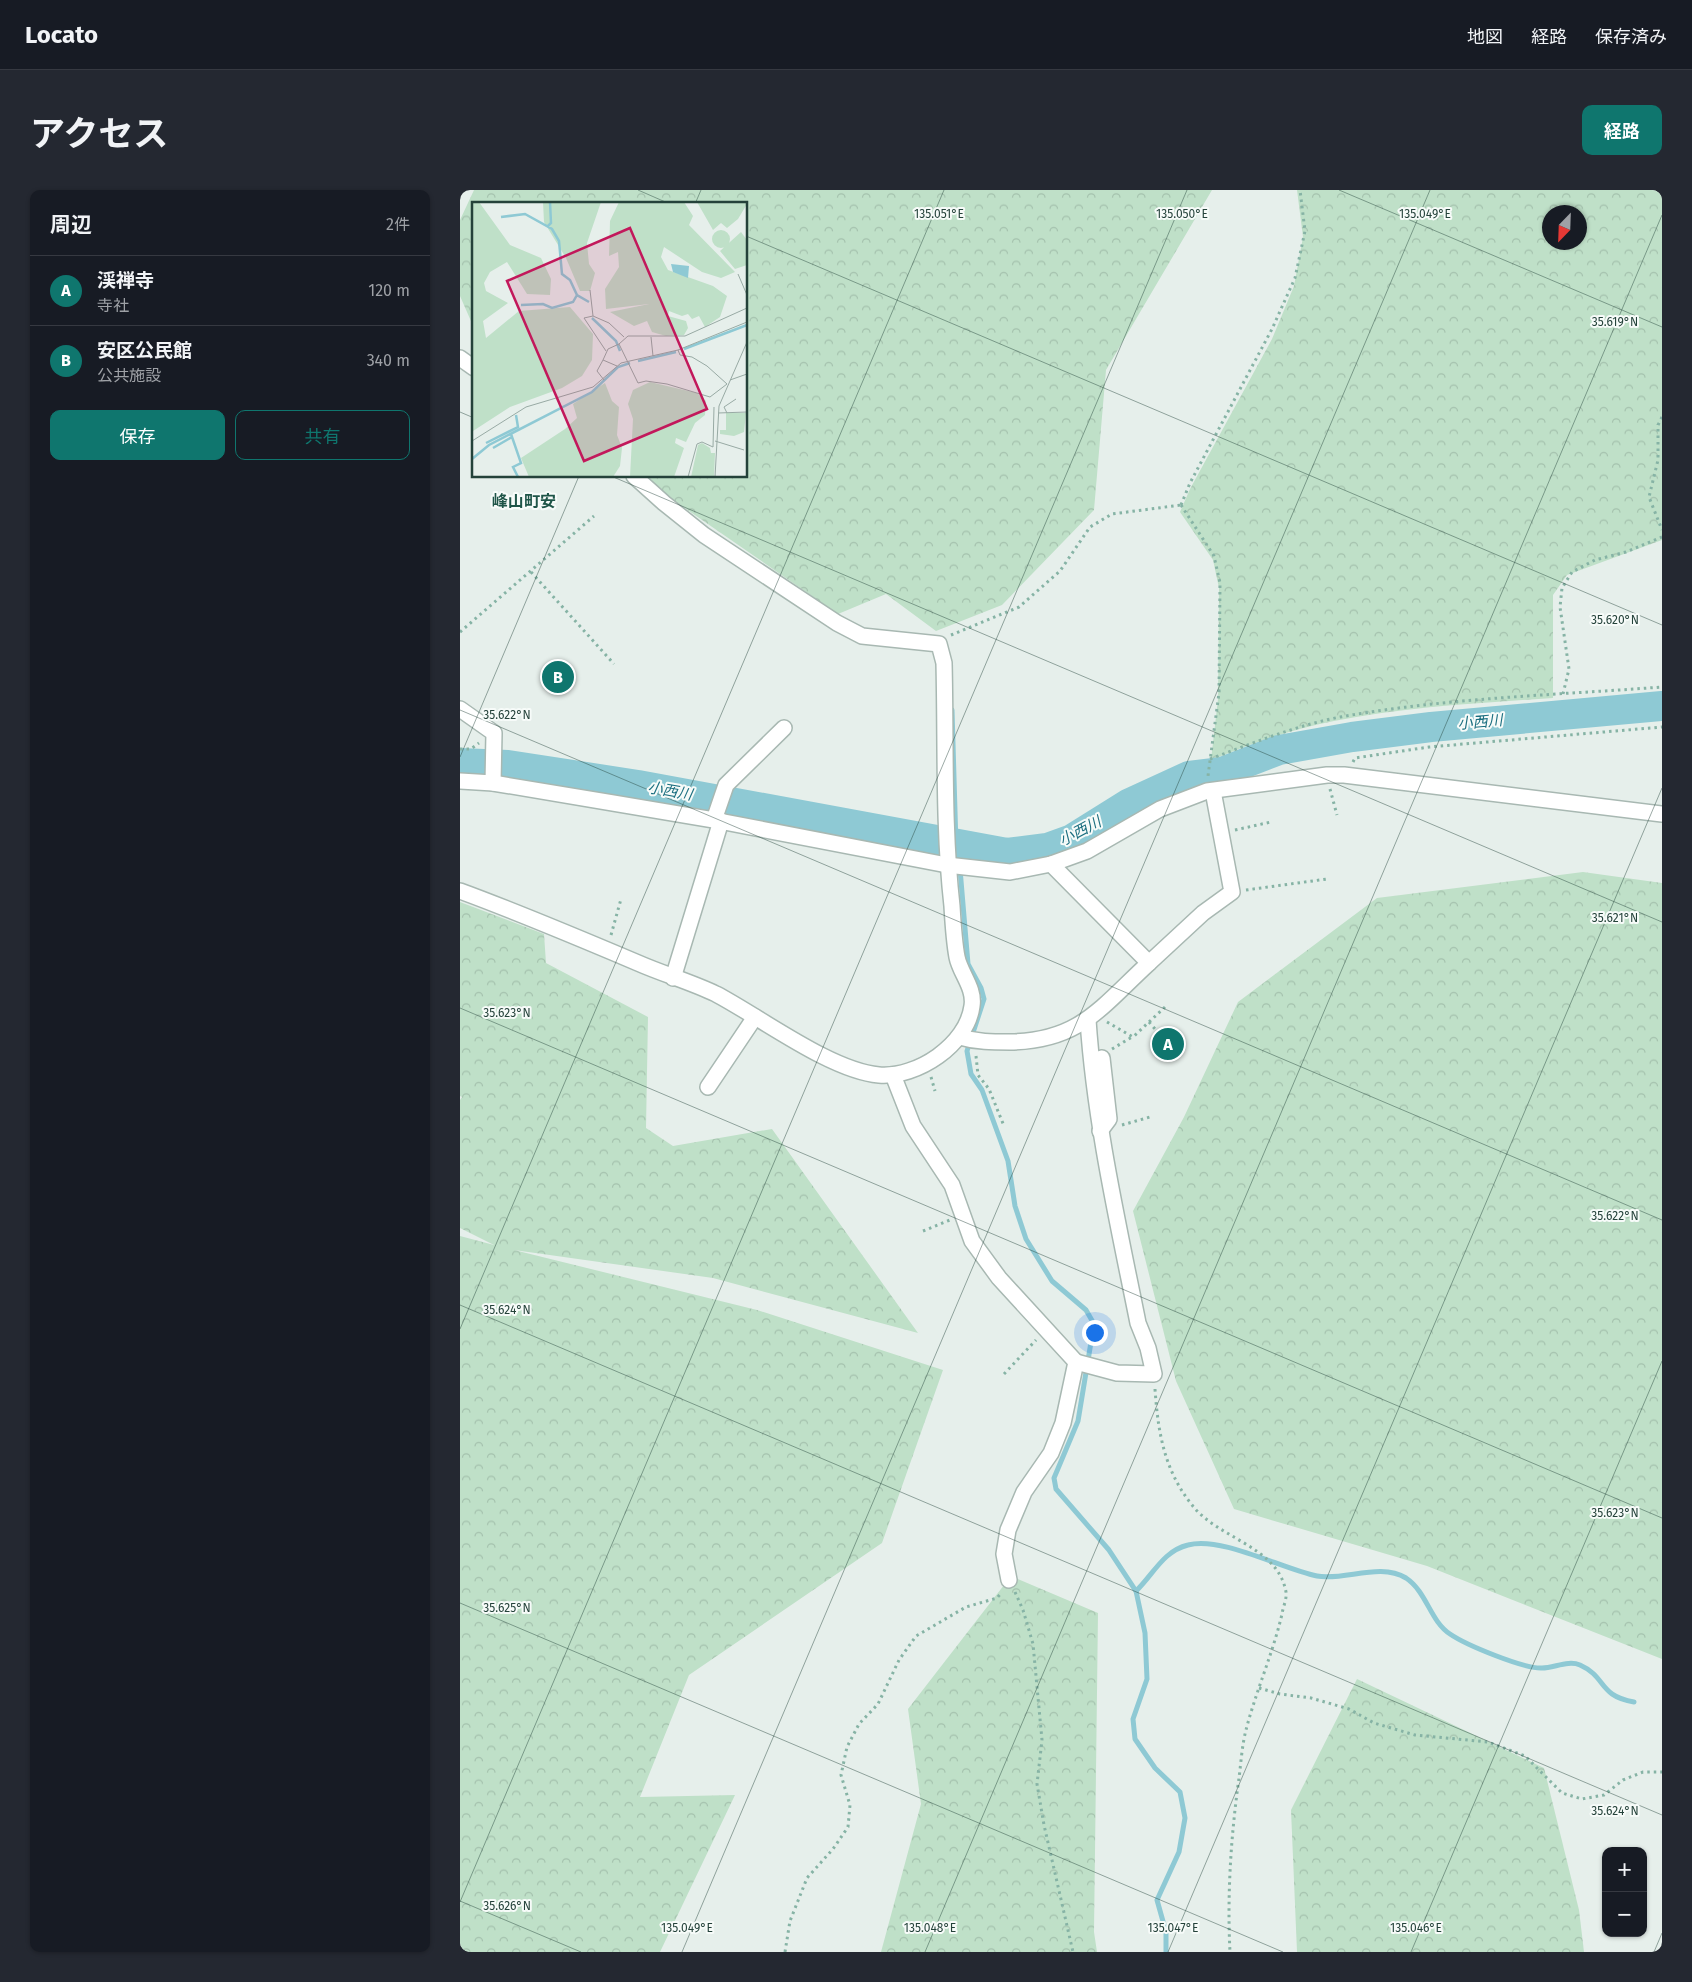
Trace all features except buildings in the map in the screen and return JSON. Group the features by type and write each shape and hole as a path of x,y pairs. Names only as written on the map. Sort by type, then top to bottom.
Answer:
{"street":[{"path":"460,358 472,367"},
{"path":"460,891 513,910 715,994 833,1060 876,1075 893,1075 928,1062 948,1050 960,1037 972,1005 969,984 957,959 947,865 944,663 939,644 862,636 837,623 704,534 664,503 636,478"},
{"path":"460,709 494,733 493,783"},
{"path":"673,978 718,820 726,785 784,728"},
{"path":"460,781 493,783 718,820 947,865 1010,872 1051,864 1087,851 1160,809 1210,791 1327,775 1344,774 1662,814"},
{"path":"960,1037 978,1042 1045,1039 1068,1032 1088,1020 1203,913 1232,892 1210,791"},
{"path":"1051,864 1149,963"},
{"path":"708,1087 755,1017"},
{"path":"893,1075 913,1126 952,1185 961,1216 972,1242 999,1278 1076,1362 1117,1373 1154,1374 1148,1348 1138,1323 1100,1131 1092,1075 1088,1020"},
{"path":"1100,1131 1109,1119 1102,1058"},
{"path":"1009,1580 1004,1554 1008,1530 1024,1492 1054,1446 1063,1424 1076,1362"}],"path":[{"path":"1181,505 1190,483 1272,328 1295,278 1305,231 1300,190"},
{"path":"1662,417 1658,425 1658,460 1649,497 1662,530"},
{"path":"939,644 946,637 1020,607 1060,571 1090,527 1098,522 1112,514 1181,505"},
{"path":"1181,505 1214,556 1220,583 1219,692 1210,759 1210,791"},
{"path":"460,632 594,516"},
{"path":"1564,694 1568,669 1560,607 1562,588 1572,572 1595,560 1626,552 1662,537"},
{"path":"531,572 614,664"},
{"path":"1210,759 1278,733 1340,717 1452,703 1662,687"},
{"path":"1344,774 1355,758 1439,746 1662,727"},
{"path":"1327,775 1336,815"},
{"path":"1220,834 1271,822"},
{"path":"1232,892 1327,879"},
{"path":"607,950 621,899"},
{"path":"1102,1058 1117,1044 1133,1037 1165,1007"},
{"path":"1149,1022 1155,1028"},
{"path":"1115,1026 1133,1037"},
{"path":"978,1042 978,1075 989,1089 1004,1126"},
{"path":"923,1231 961,1216"},
{"path":"1004,1374 1045,1330"},
{"path":"1154,1374 1159,1438 1170,1473 1192,1506 1216,1529 1256,1551 1280,1572 1286,1594 1279,1626 1245,1732 1234,1813 1228,1922 1230,1952"},
{"path":"785,1952 790,1921 807,1878 833,1849 848,1827 850,1805 841,1775 847,1747 859,1724 878,1704 899,1660 916,1636 966,1607 997,1598 1009,1580"},
{"path":"1009,1580 1023,1610 1033,1644 1042,1740 1037,1784 1044,1825 1056,1868 1073,1952"},
{"path":"1259,1688 1280,1694 1311,1698 1349,1710 1374,1723 1415,1735 1488,1742 1525,1756 1562,1793 1582,1799 1604,1795 1623,1780 1643,1772 1662,1772"}],"green space":[{"path":"474,190 1212,190 1106,370 1094,510 1002,605 936,631 886,594 838,614 663,493 650,478 748,478 748,202 472,202 472,323 460,296 460,220"},
{"path":"1297,190 1662,190 1662,540 1567,575 1553,595 1553,698 1416,709 1361,716 1302,728 1211,760 1218,699 1219,588 1213,560 1180,512 1190,489 1272,339 1294,286 1303,237"},
{"path":"1583,872 1662,883 1662,1659 1427,1566 1234,1509 1176,1381 1133,1211 1184,1117 1238,1002 1377,898"},
{"path":"460,902 544,934 546,963 648,1017 646,1128 673,1146 772,1129 918,1333 713,1278 514,1250 757,1310 943,1370 882,1543 689,1675 640,1797 735,1795 660,1952 460,1952 460,1236 494,1245 460,1228 460,1100 462,1097 460,1096"},
{"path":"1011,1576 1098,1613 1094,1932 1097,1952 881,1952 921,1804 908,1709"},
{"path":"1357,1679 1544,1768 1579,1910 1584,1952 1297,1952 1291,1810"}],"waterway":[{"name":"小西川","path":"460,763 508,765 638,785 1007,853 1047,848 1072,839 1128,804 1189,776 1222,772 1279,750 1352,737 1431,727 1662,706"},
{"path":"952,710 956,845"},
{"path":"958,845 968,964 981,988 984,999 967,1051 971,1074 982,1090 1008,1161 1015,1206 1026,1239 1052,1281 1086,1310 1094,1324 1078,1421 1054,1478 1056,1489 1109,1550 1136,1591 1145,1633 1147,1679 1133,1719 1135,1739 1155,1768 1180,1792 1185,1818 1179,1852 1157,1900 1166,1932 1166,1952"},
{"path":"1136,1591 1172,1552 1188,1545 1202,1543 1235,1549 1317,1576 1328,1577 1374,1572 1396,1574 1406,1578 1413,1584 1438,1622 1458,1639 1481,1650 1522,1665 1542,1668 1571,1663 1580,1665 1595,1675 1608,1691 1622,1699 1634,1702"}],"place":[{"name":"安区公民館","path":"558,677"},
{"name":"渓禅寺","path":"1168,1044"}],"district":[{"name":"峰山町安","path":"524,501"}]}
